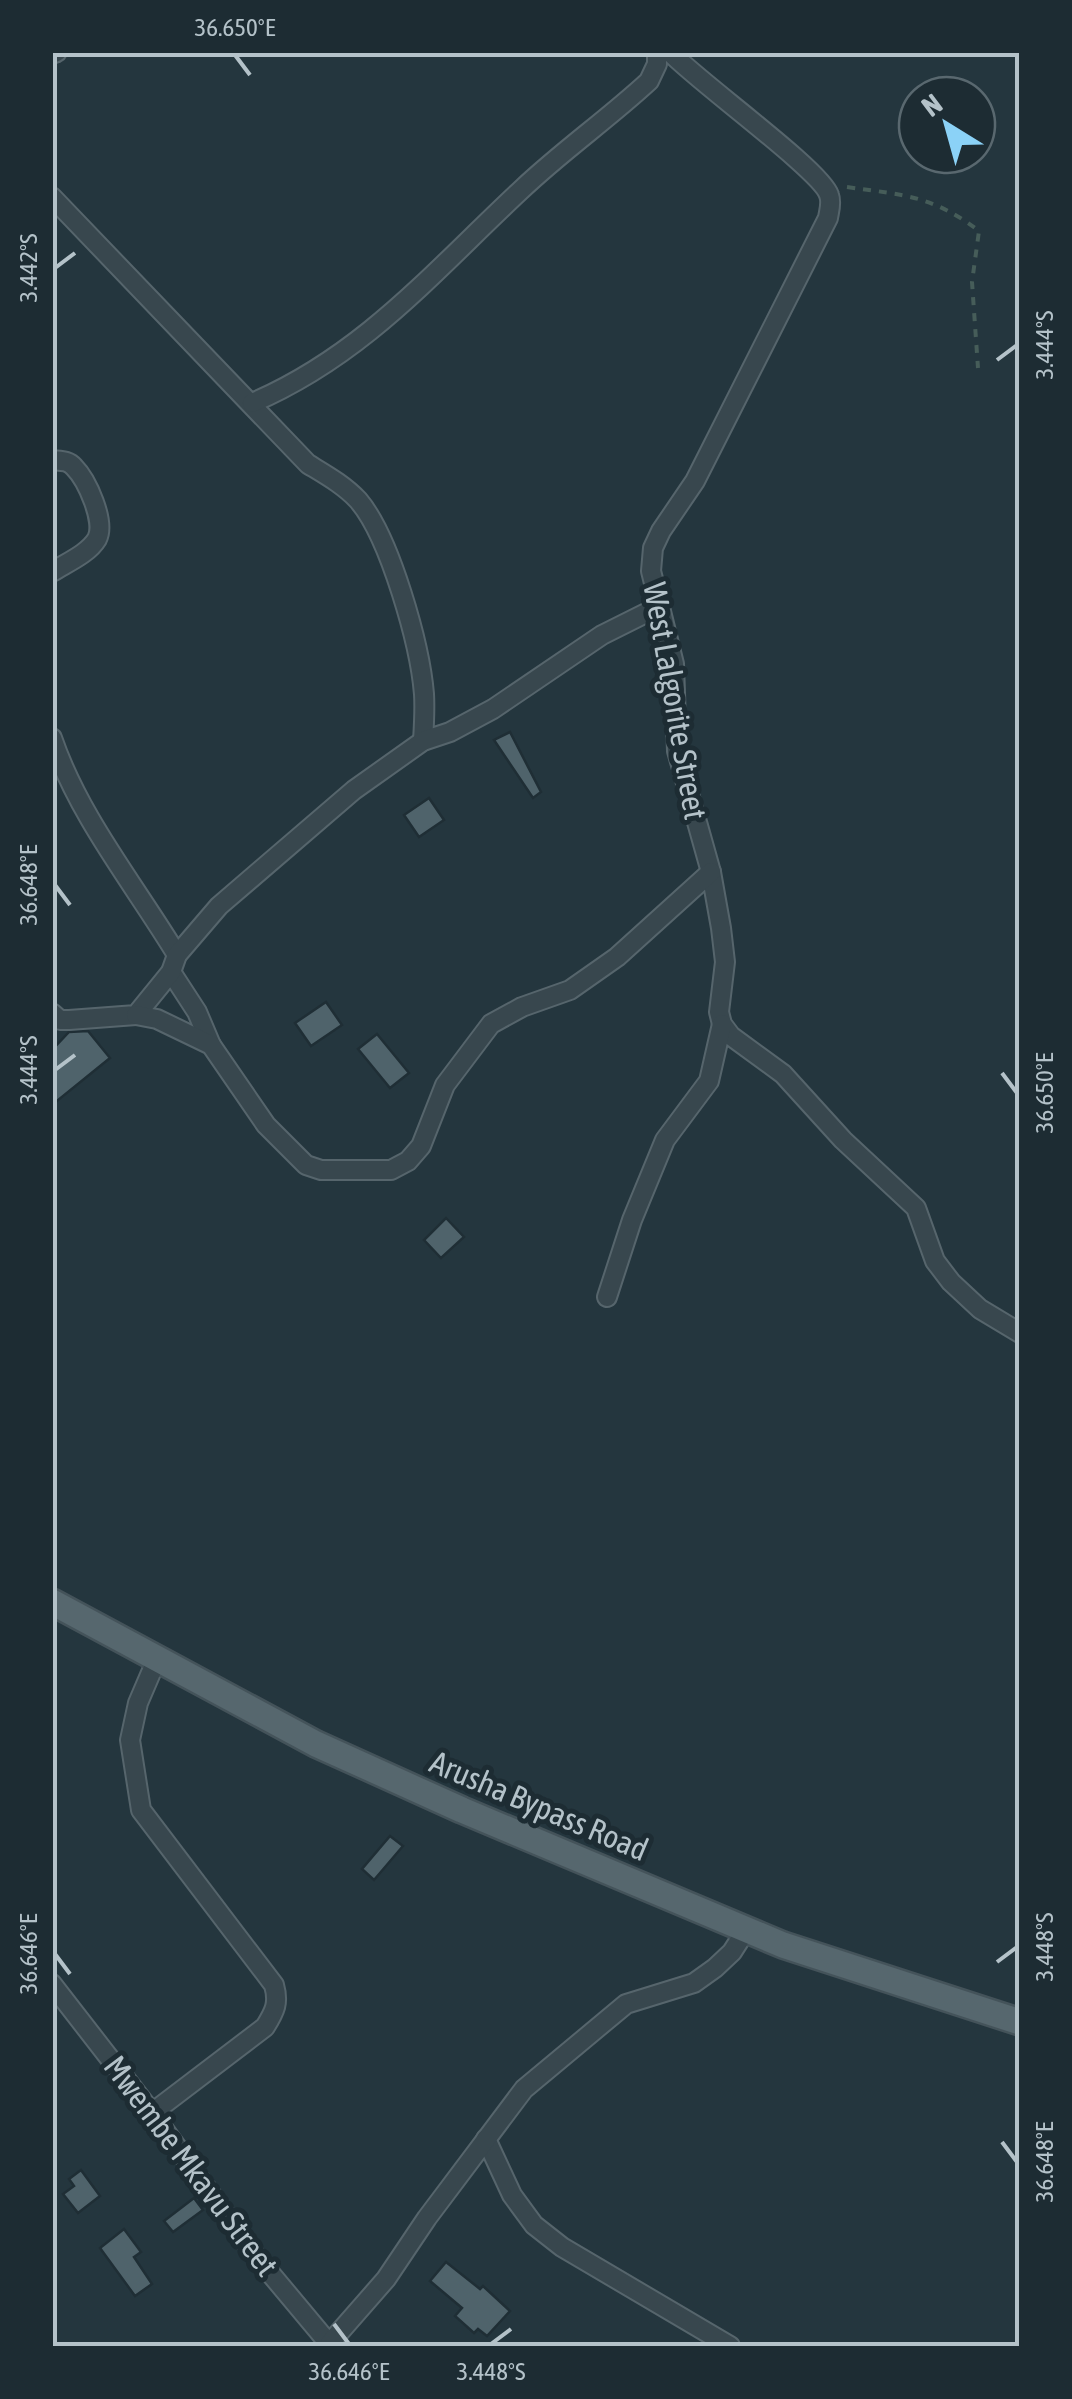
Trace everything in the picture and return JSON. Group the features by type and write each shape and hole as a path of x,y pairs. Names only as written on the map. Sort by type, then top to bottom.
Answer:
{"main road":[{"name":"Arusha Bypass Road","path":"52,1602 316,1744 389,1777 746,1930 1020,2022"}],"street":[{"path":"252,403 322,368 374,330 521,190 649,81 658,64 657,52"},
{"path":"670,52 807,168 829,194"},
{"name":"West Lalgorite Street","path":"607,1298 632,1220 666,1140 709,1081 722,1024 719,1012 725,962 711,872 678,750 674,664 652,572 654,548 695,481 828,218 829,194"},
{"path":"52,198 308,464 344,487 359,502 384,541 416,645 424,694 423,740"},
{"path":"52,460 66,461 76,468 98,510 100,522 98,537 90,546 52,572"},
{"path":"136,1014 233,892 354,790 423,740 450,732 493,708 602,635 660,606"},
{"path":"52,738 62,766 95,828 174,964 211,1045 266,1125 306,1166 320,1170 391,1170 408,1161 421,1146 445,1086 490,1024 522,1007 570,990 617,956 711,872"},
{"path":"52,1038 61,1016 136,1014 188,1032 211,1045"},
{"path":"722,1024 731,1036 783,1074 843,1140 916,1208 936,1261 951,1282 980,1309 1020,1333"},
{"path":"152,2113 265,2026 276,2010 278,1997 274,1985 141,1810 130,1740 138,1703 156,1660"},
{"path":"330,2345 386,2279 426,2218 524,2089 626,2004 694,1983 732,1952 746,1930"},
{"name":"Mwembe Mkavu Street","path":"52,1984 255,2254 330,2345"},
{"path":"486,2139 512,2195 534,2225 562,2247 730,2346"}],"path":[{"path":"829,194 840,186 922,198 954,212 979,231 972,282 978,368"}],"building":[{"path":"510,732 541,792 533,798 494,740"},
{"path":"429,798 444,820 419,837 404,815"},
{"path":"326,1002 342,1025 311,1046 295,1023"},
{"path":"88,1031 110,1058 52,1105 52,1050 69,1032"},
{"path":"377,1034 409,1073 390,1088 358,1049"},
{"path":"446,1218 464,1237 441,1258 424,1240"},
{"path":"390,1836 403,1846 374,1880 362,1869"},
{"path":"81,2170 100,2196 78,2213 63,2194 74,2186 69,2179"},
{"path":"194,2198 203,2210 173,2232 164,2221"},
{"path":"124,2229 141,2252 134,2257 152,2284 135,2296 100,2248"},
{"path":"446,2262 480,2289 483,2286 510,2311 487,2336 478,2329 474,2333 455,2316 462,2308 430,2281"}]}
